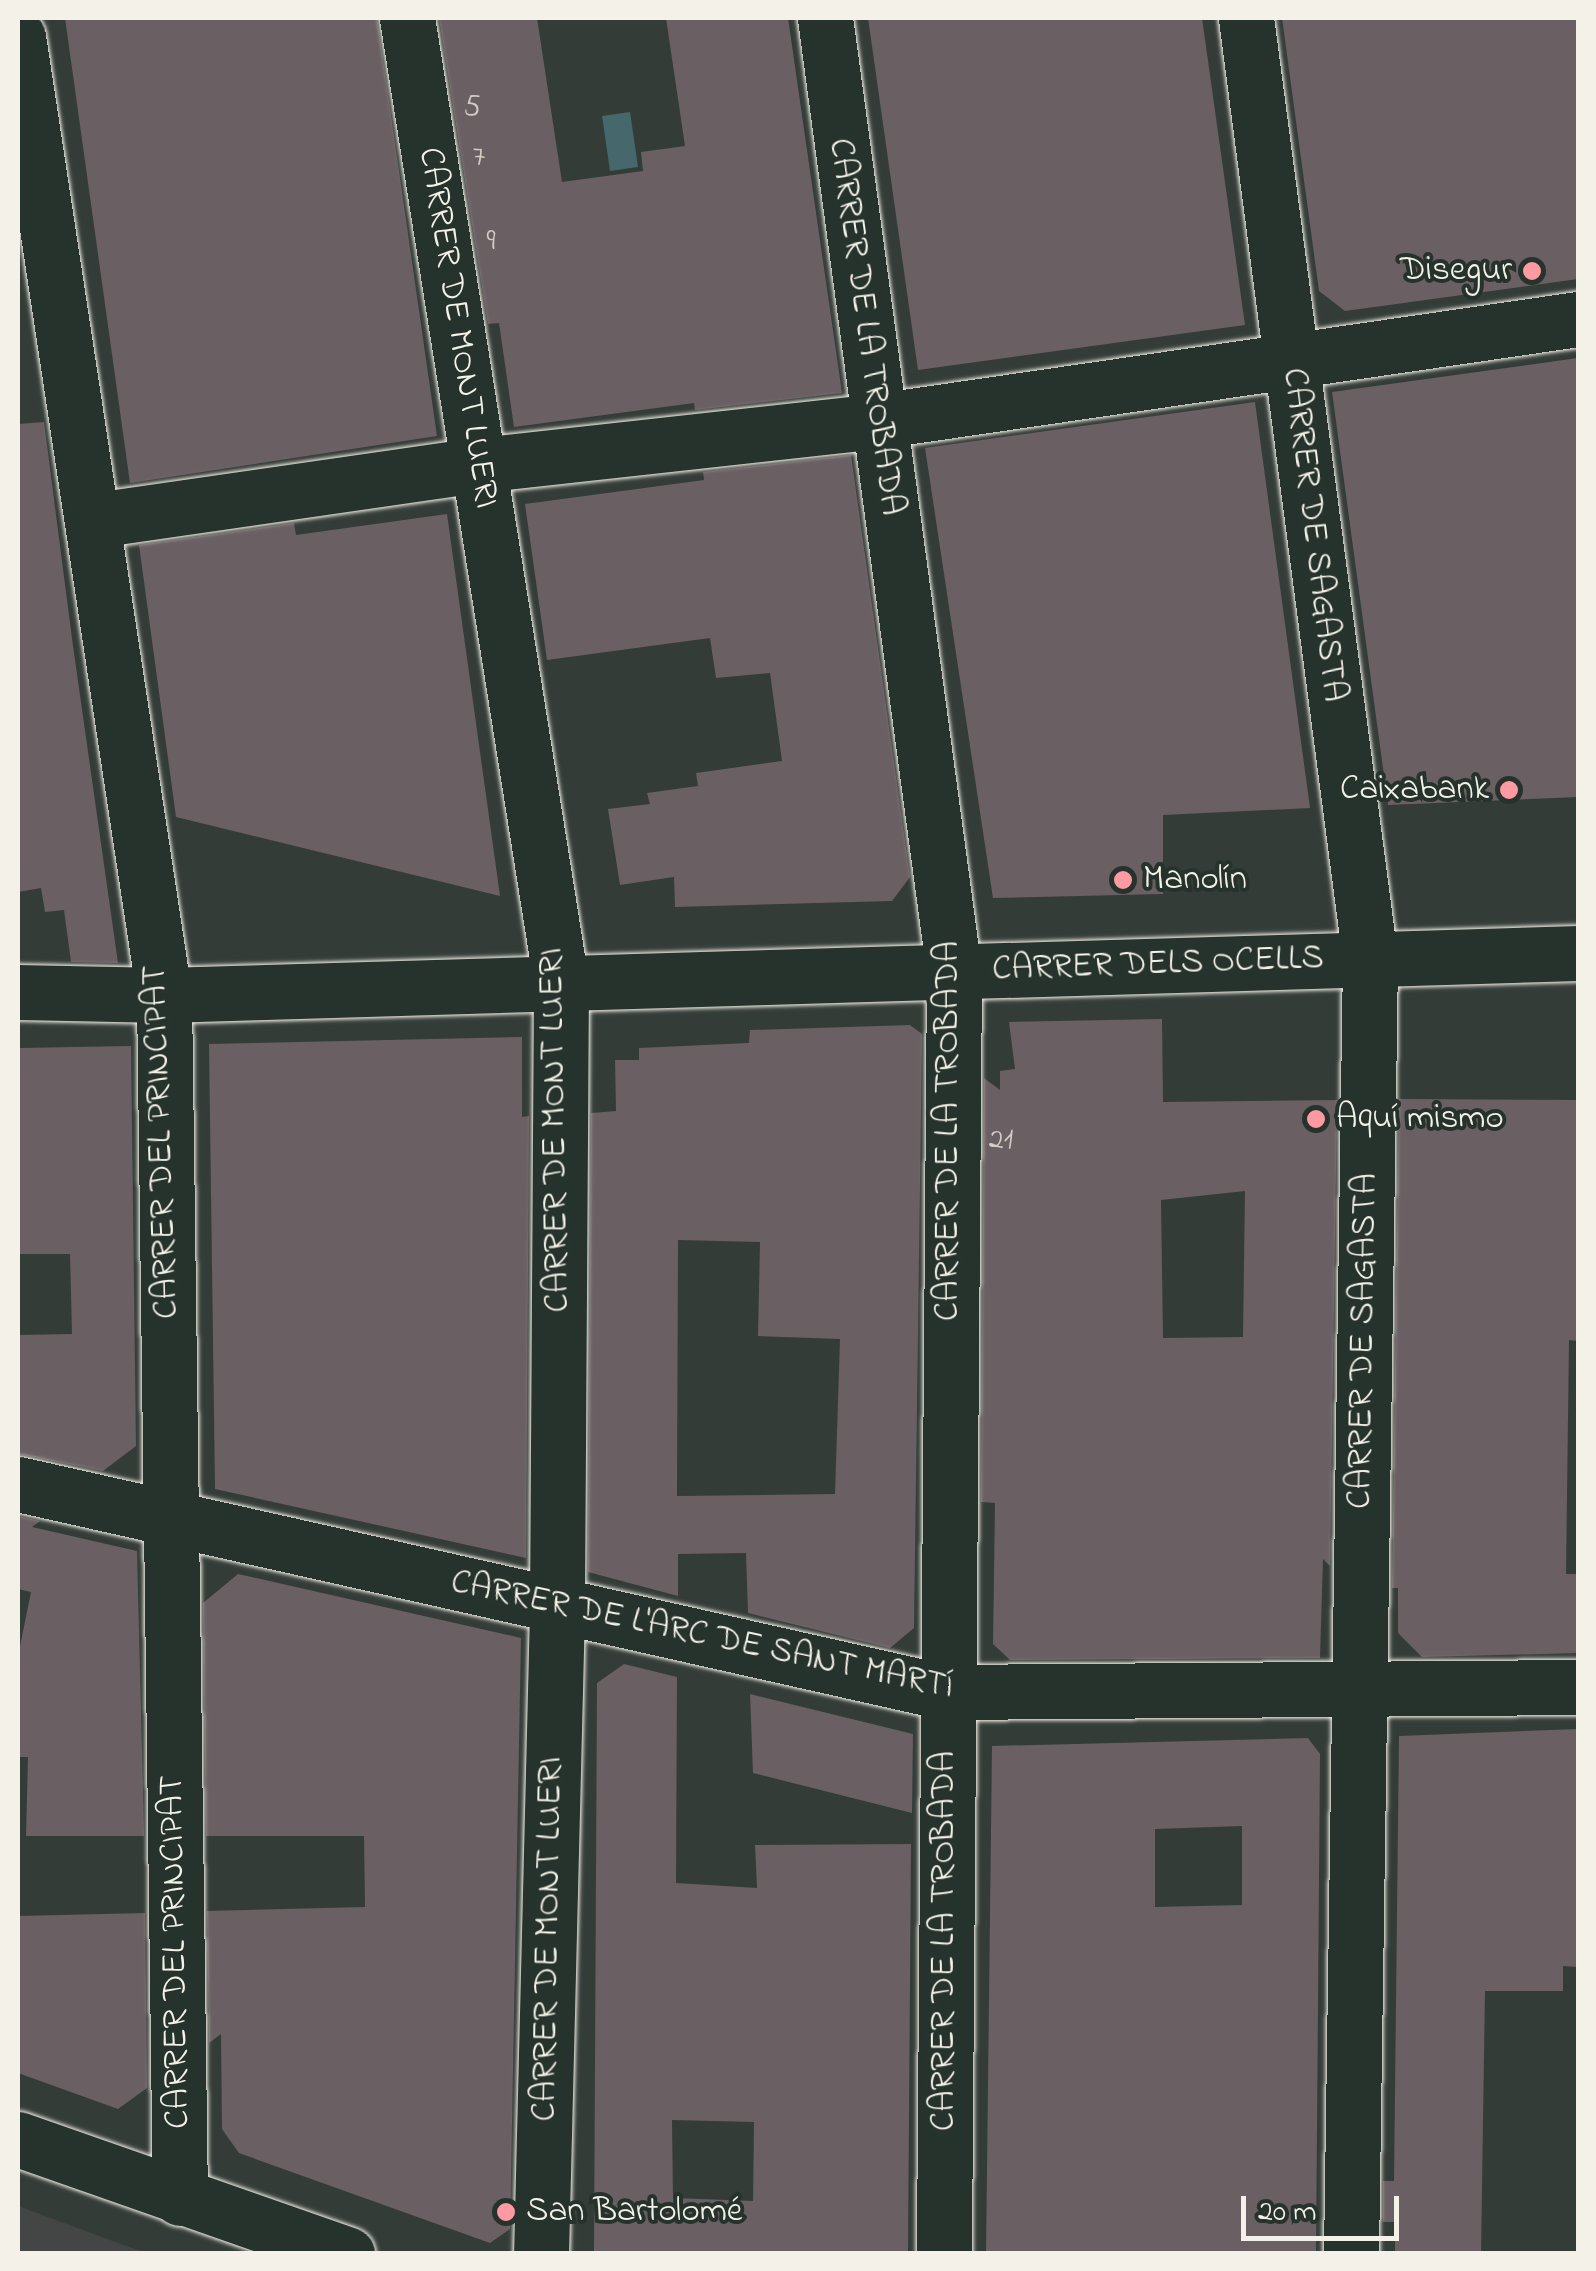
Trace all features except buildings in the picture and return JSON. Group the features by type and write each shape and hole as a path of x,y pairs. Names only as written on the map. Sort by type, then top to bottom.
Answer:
{"street":[{"name":"CARRER DE MONT LUERI","path":"408,18 561,982 558,1610 541,2254"},
{"name":"CARRER DE LA TROBADA","path":"825,18 954,972 945,1692 944,2254"},
{"name":"CARRER DE SAGASTA","path":"1246,18 1370,959 1351,2254"},
{"name":"CARRER DEL PRINCIPAT","path":"18,37 96,520 164,995 180,2198"},
{"path":"96,520 478,465 877,420 1578,319"},
{"name":"CARRER DELS OCELLS","path":"18,992 164,995 1578,952"},
{"name":"CARRER DE L'ARC DE SANT MARTÍ","path":"18,1484 558,1610 945,1692 1358,1693 1578,1687"},
{"path":"18,2138 347,2254"}],"shaded area":[{"path":"18,2206 129,2247 148,2253 18,2253"}],"water":[{"path":"630,112 638,167 610,171 602,116"}],"place":[{"name":"Disegur","path":"1532,271"},
{"name":"Caixabank","path":"1509,790"},
{"name":"Manolín","path":"1123,880"},
{"name":"Aquí mismo","path":"1316,1119"},
{"name":"San Bartolomé","path":"506,2212"}]}
